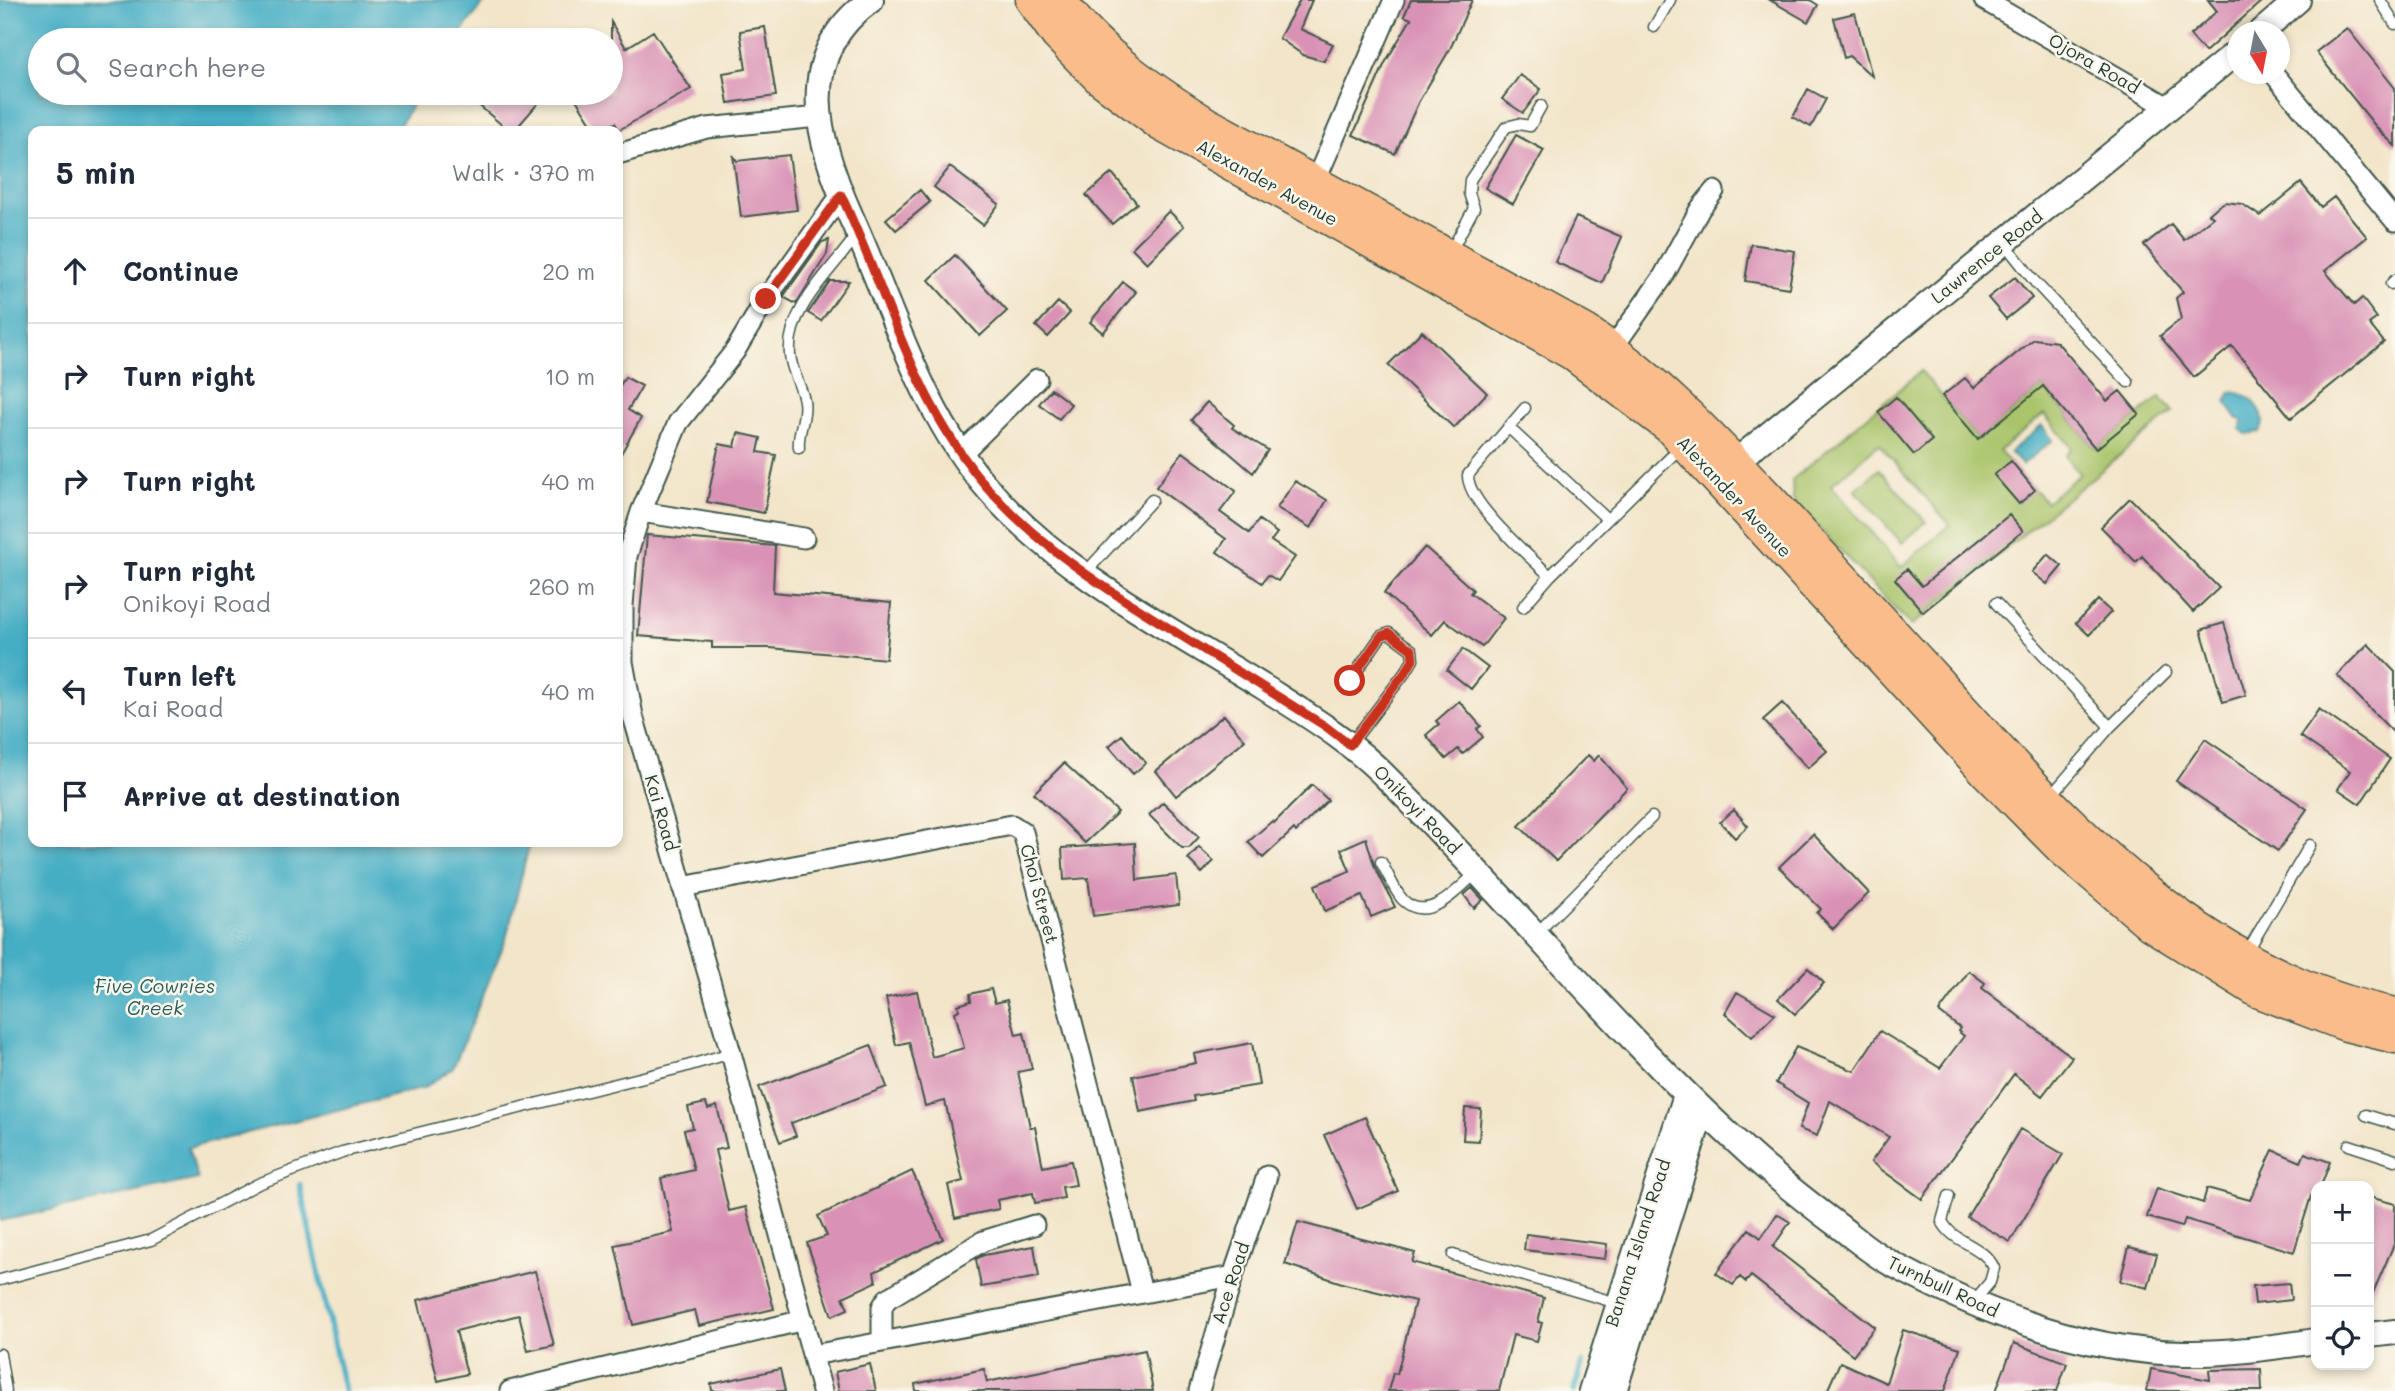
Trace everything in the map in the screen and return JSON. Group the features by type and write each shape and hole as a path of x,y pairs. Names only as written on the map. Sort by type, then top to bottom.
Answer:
{"main road":[{"name":"Alexander Avenue","path":"1032,0 1057,35 1099,78 1161,125 1572,353 1623,390 1685,443 1986,772 2105,887 2151,925 2258,991 2346,1025 2395,1037"},
{"name":"Alexander Avenue","path":"1067,3 1105,50 1145,85 1206,123 1563,319 1612,349 1690,415 2047,800 2095,847 2166,906 2243,958 2317,993 2395,1014"}],"street":[{"name":"Onikoyi Road","path":"871,0 854,12 824,52 818,117 841,195 899,334 961,454 989,490 1027,528 1085,573 1350,745 1387,777 1694,1103"},
{"path":"1315,182 1394,0"},
{"name":"Ojora Road","path":"1984,0 2168,107"},
{"path":"2274,21 2298,0"},
{"name":"Lawrence Road","path":"1735,462 2227,60"},
{"path":"2282,84 2395,221"},
{"path":"623,153 707,128 818,117"},
{"path":"1612,349 1663,276 1700,209 1714,191"},
{"name":"Kai Road","path":"822,1391 731,1053 632,716 623,662 627,556 641,512 678,423 735,351 766,299 841,195"},
{"path":"961,454 1037,380"},
{"path":"641,512 804,538"},
{"name":"Choi Street","path":"682,887 1012,825 1018,827 1023,832 1142,1293"},
{"name":"Banana Island Road","path":"1591,1391 1618,1304 1694,1103"},
{"name":"Banana Island Road","path":"1614,1391 1694,1103"},
{"name":"Turnbull Road","path":"1694,1103 1782,1184 1886,1261 1971,1304 2045,1330 2126,1347 2182,1354 2234,1352 2311,1343"},
{"name":"Ace Road","path":"1199,1391 1233,1276 1267,1176"},
{"path":"882,1342 882,1307 887,1299 983,1241 1034,1225"},
{"path":"813,1355 1233,1276"},
{"path":"510,1391 804,1320"},
{"path":"2374,1334 2395,1332"}],"lane":[{"path":"1654,27 1670,0"},
{"path":"2379,0 2395,24"},
{"path":"1448,258 1474,208 1469,192 1471,180 1506,127 1518,124 1530,126 1541,106"},
{"path":"799,448 804,400 796,384 790,355 790,331 805,304 858,233"},
{"path":"2003,243 2035,282 2128,382"},
{"path":"1525,408 1468,475 1468,484 1487,512 1550,576"},
{"path":"1508,427 1606,519"},
{"path":"1523,607 1606,519 1685,443"},
{"path":"1085,573 1152,500"},
{"path":"1996,603 2110,727"},
{"path":"1350,681 1381,636 1389,633 1412,650 1413,660 1407,670 1350,745"},
{"path":"2047,800 2110,727 2166,673"},
{"path":"1536,934 1652,817"},
{"path":"2243,958 2311,845"},
{"path":"1381,862 1403,900 1418,908 1439,904 1457,893 1477,872"},
{"path":"0,1280 151,1240 258,1184 342,1152 680,1069 731,1053"},
{"path":"2366,1115 2395,1124"},
{"path":"2349,1145 2395,1160"},
{"path":"1949,1196 1942,1221 1948,1232 1980,1250 1990,1259 1994,1268 1990,1282 1971,1304"},
{"path":"1453,1255 1618,1304"},
{"path":"0,1354 6,1391"}],"green space":[{"path":"1921,371 1978,439 2043,386 2096,449 2160,397 2173,412 1911,626 1793,500 1792,480","holes":["2044,414 2072,448 2065,456 2080,474 2046,502 1999,451","1879,444 1950,525 1901,567 1831,485"]},
{"path":"1879,469 1926,522 1902,543 1855,490"}],"water":[{"name":"Five Cowries Creek","path":"0,0 486,0 464,28 28,28 28,105 412,105 399,126 28,126 28,847 529,847 506,939 453,1068 424,1088 188,1148 198,1179 0,1221"},
{"path":"2231,392 2245,396 2257,405 2262,418 2260,432 2246,434 2240,429 2243,421 2236,418 2226,401"},
{"path":"2042,426 2053,440 2022,465 2010,452"}],"building":[{"path":"1300,0 1312,0 1300,29 1333,44 1324,61 1303,55 1279,38"},
{"path":"1411,0 1472,0 1450,49 1419,101 1395,154 1353,135 1385,63 1411,19 1404,16"},
{"path":"1770,0 1810,0 1818,5 1808,22"},
{"path":"2208,0 2263,0 2240,21 2227,21 2227,32 2205,52 2190,35 2217,11"},
{"path":"1855,13 1872,76 1849,56 1844,58 1834,18"},
{"path":"765,27 776,96 728,103 723,73 746,69 740,31"},
{"path":"2347,28 2395,88 2395,146 2377,128 2316,52"},
{"path":"653,31 691,89 623,128 615,123 593,126 580,105 623,105 623,43 626,48"},
{"path":"1520,75 1541,89 1523,113 1502,99"},
{"path":"1808,89 1826,99 1811,127 1793,117"},
{"path":"478,105 537,105 518,126 503,126"},
{"path":"1516,135 1544,150 1513,204 1485,188"},
{"path":"733,155 737,161 789,155 797,210 741,217"},
{"path":"950,167 999,204 983,225 934,187"},
{"path":"1112,173 1137,203 1112,224 1086,195"},
{"path":"2301,183 2321,207 2334,197 2367,237 2325,271 2354,305 2362,298 2377,318 2369,324 2384,342 2291,418 2232,346 2194,377 2160,336 2181,319 2176,298 2183,292 2144,245 2171,224 2184,240 2213,217 2209,214 2225,202 2242,204 2260,216"},
{"path":"920,190 930,202 896,230 886,219"},
{"path":"1169,211 1184,226 1147,263 1132,248"},
{"path":"1576,217 1622,237 1602,283 1555,262"},
{"path":"829,240 827,254 796,304 783,297 822,242"},
{"path":"1751,244 1795,251 1789,288 1745,281"},
{"path":"955,255 1007,311 980,336 929,280"},
{"path":"2015,277 2032,298 2006,319 1988,298"},
{"path":"830,281 849,281 821,321 808,313"},
{"path":"1123,282 1136,292 1103,333 1090,322"},
{"path":"1058,302 1070,313 1048,337 1036,326"},
{"path":"1422,331 1487,393 1454,428 1388,365"},
{"path":"2034,339 2057,342 2107,401 2120,391 2139,414 2096,449 2043,386 1978,439 1942,396 1965,378 1974,388"},
{"path":"625,377 642,386 628,410 641,418 623,450"},
{"path":"1051,389 1071,404 1059,419 1039,404"},
{"path":"1896,397 1932,440 1914,455 1878,412"},
{"path":"1207,402 1234,425 1232,428 1268,450 1253,473 1191,420"},
{"path":"738,433 761,438 758,452 776,455 764,513 707,502 719,444 735,447"},
{"path":"1183,452 1236,491 1220,512 1249,533 1259,520 1277,533 1271,541 1295,557 1278,581 1268,575 1262,583 1217,552 1226,539 1156,487"},
{"path":"2011,461 2035,490 2019,504 1994,475"},
{"path":"1295,481 1327,500 1311,528 1277,508"},
{"path":"2130,498 2219,588 2193,612 2142,556 2136,562 2101,527"},
{"path":"2009,515 2023,531 1923,612 1895,579 1907,569 1922,586"},
{"path":"647,535 775,546 773,592 891,603 886,659 770,648 712,648 712,642 638,636"},
{"path":"1425,547 1473,590 1470,593 1504,618 1482,647 1445,620 1432,635 1384,593"},
{"path":"2048,554 2062,566 2047,584 2032,572"},
{"path":"2098,600 2111,612 2089,635 2076,623"},
{"path":"2224,623 2246,695 2223,702 2201,630"},
{"path":"2368,644 2395,672 2395,734 2337,675"},
{"path":"1463,649 1488,668 1471,689 1447,670"},
{"path":"1459,701 1481,726 1477,729 1483,737 1463,754 1458,749 1446,759 1426,735 1439,724 1436,721"},
{"path":"1782,703 1827,751 1808,768 1763,720"},
{"path":"2319,709 2390,759 2360,804 2338,789 2350,771 2300,736"},
{"path":"1224,715 1245,740 1176,796 1156,771"},
{"path":"1122,735 1146,763 1133,774 1109,746"},
{"path":"2205,739 2307,809 2278,851 2176,781"},
{"path":"1588,755 1594,761 1599,755 1627,788 1556,861 1519,826"},
{"path":"1064,763 1118,812 1085,843 1034,793"},
{"path":"1312,785 1328,800 1296,832 1294,829 1263,858 1248,842 1272,821 1274,823"},
{"path":"1163,802 1199,837 1189,848 1182,848 1149,815"},
{"path":"1734,810 1748,826 1735,838 1720,822"},
{"path":"1813,834 1869,893 1833,929 1817,913 1821,909 1779,867"},
{"path":"1366,838 1374,865 1395,907 1371,917 1362,896 1325,911 1315,885 1350,871 1341,849"},
{"path":"1135,843 1137,880 1176,875 1179,905 1093,916 1088,878 1064,880 1062,848"},
{"path":"1199,847 1214,861 1202,873 1188,859"},
{"path":"1472,888 1483,900 1474,908 1464,895"},
{"path":"1808,968 1824,983 1795,1014 1778,999"},
{"path":"1969,971 1985,983 1982,988 2072,1057 2042,1096 2014,1074 1922,1199 1871,1162 1889,1137 1830,1101 1817,1136 1799,1129 1808,1103 1776,1083 1796,1047 1854,1071 1880,1031 1940,1068 1964,1036 1958,1031 1960,1028 1939,1012"},
{"path":"991,989 995,1003 1007,1000 1016,1035 1024,1033 1032,1069 1018,1072 1030,1127 1035,1127 1043,1167 1071,1161 1076,1185 1062,1187 1064,1198 1035,1203 1033,1193 997,1200 999,1209 955,1218 948,1185 963,1181 945,1101 925,1106 909,1042 896,1045 886,998 917,991 932,1057 964,1048 955,1012 959,1010 958,1005 971,1001 970,994"},
{"path":"1737,992 1775,1014 1752,1037 1725,1013"},
{"path":"1252,1043 1259,1085 1193,1096 1194,1101 1140,1112 1133,1076 1196,1063 1194,1054"},
{"path":"871,1045 887,1087 791,1123 796,1136 780,1142 759,1087"},
{"path":"706,1103 708,1109 717,1106 727,1148 715,1150 729,1211 746,1207 774,1309 699,1326 695,1310 633,1325 615,1245 673,1232 661,1178 694,1170 684,1130 693,1128 688,1107"},
{"path":"1465,1108 1481,1109 1479,1141 1463,1140"},
{"path":"1365,1117 1398,1191 1357,1209 1324,1135"},
{"path":"2020,1129 2063,1154 2010,1242 1967,1217"},
{"path":"2273,1150 2301,1162 2305,1153 2330,1162 2323,1181 2311,1181 2311,1196 2294,1252 2185,1219 2182,1227 2147,1217 2157,1188 2203,1203 2207,1188 2250,1200"},
{"path":"912,1171 943,1239 874,1272 876,1282 843,1297 848,1309 832,1316 807,1243 827,1236 818,1216"},
{"path":"2374,1198 2395,1204 2395,1242 2374,1290"},
{"path":"1777,1214 1790,1222 1773,1247 1875,1327 1853,1355 1751,1276 1746,1282 1740,1277 1733,1285 1716,1273 1749,1229 1761,1238"},
{"path":"1298,1222 1415,1253 1412,1262 1544,1298 1537,1341 1513,1335 1499,1391 1388,1391 1393,1373 1397,1374 1415,1301 1345,1284 1285,1264"},
{"path":"1526,1234 1607,1244 1605,1259 1524,1250"},
{"path":"1034,1246 1039,1277 981,1287 976,1259 984,1255"},
{"path":"2129,1247 2157,1254 2148,1288 2120,1281"},
{"path":"535,1271 554,1345 528,1351 519,1315 456,1331 467,1374 438,1381 418,1300"},
{"path":"2289,1283 2291,1300 2255,1304 2253,1286"},
{"path":"1903,1330 1960,1348 1945,1391 1827,1391 1840,1362 1886,1383"},
{"path":"2014,1343 2067,1363 2057,1391 1996,1391"},
{"path":"1145,1350 1153,1391 916,1391 915,1384 984,1369 987,1382"},
{"path":"870,1364 876,1391 839,1391 835,1372"},
{"path":"780,1369 785,1391 712,1391 711,1384"},
{"path":"2151,1369 2210,1380 2209,1370 2261,1369 2262,1391 2147,1391"}],"waterway":[{"path":"300,1185 344,1391"},
{"path":"1574,1391 1582,1363"}],"route":[{"path":"766,299 841,195 899,334 939,416 961,454 989,490 1027,528 1065,559 1122,598 1325,726 1350,745 1407,670 1413,660 1412,650 1389,633 1381,636 1350,681"}]}
